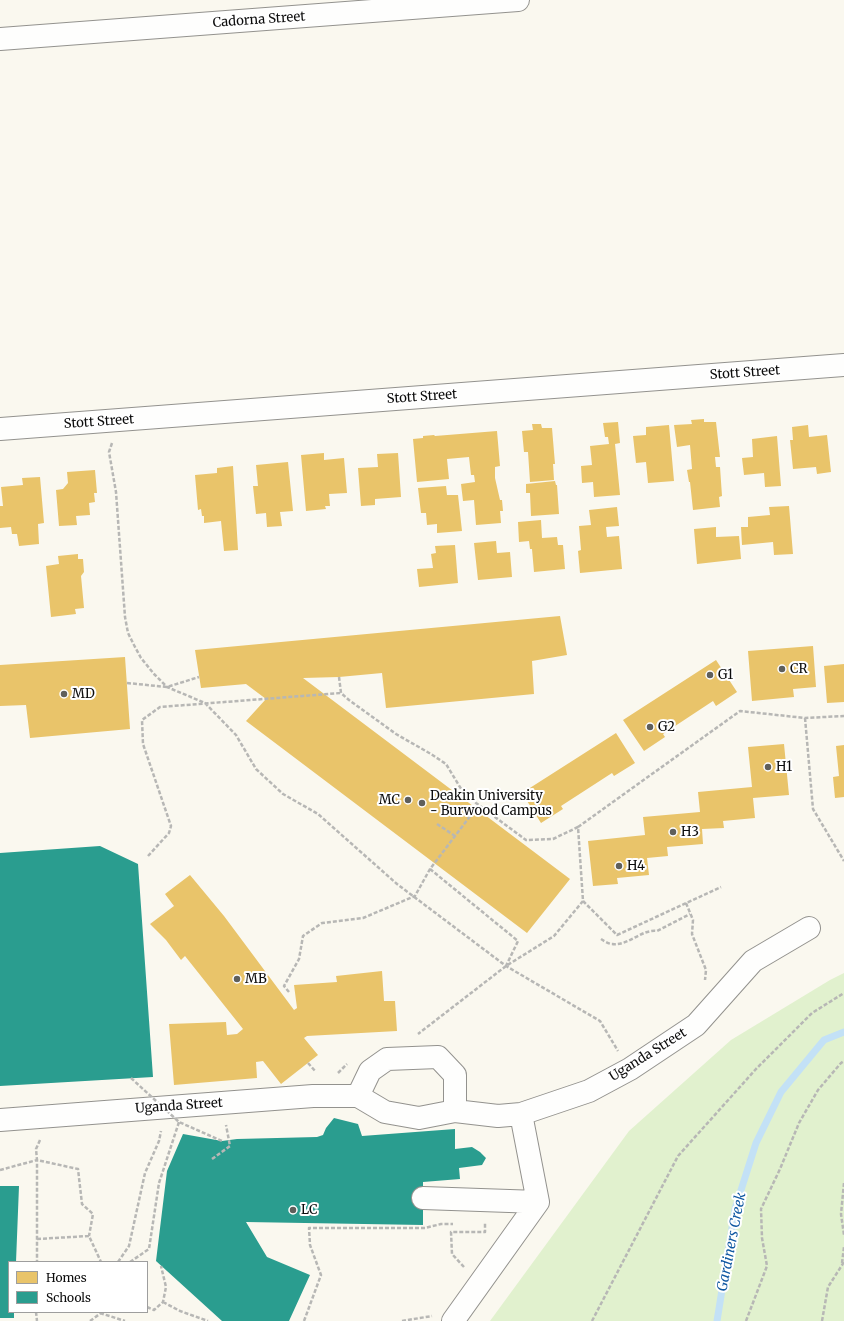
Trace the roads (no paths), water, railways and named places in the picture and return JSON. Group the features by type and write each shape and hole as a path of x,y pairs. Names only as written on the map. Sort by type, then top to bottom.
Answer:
{"street":[{"name":"Cadorna Street","path":"0,39 473,2 518,0"},
{"name":"Stott Street","path":"0,429 844,365"},
{"name":"Uganda Street","path":"0,1120 313,1096 358,1096 385,1112 419,1118 455,1111 498,1116 521,1114 589,1091 630,1069 696,1025 753,961 809,928"},
{"path":"358,1096 370,1071 387,1059 438,1057 456,1075 455,1111"},
{"path":"454,1321 538,1202 521,1114"},
{"path":"423,1198 538,1202"}],"waterway":[{"name":"Gardiners Creek","path":"717,1321 735,1209 756,1143 781,1092 824,1040 844,1032"}],"place":[{"name":"CR","path":"782,669"},
{"name":"G1","path":"710,675"},
{"name":"MD","path":"64,694"},
{"name":"G2","path":"650,727"},
{"name":"H1","path":"768,767"},
{"name":"MC","path":"408,800"},
{"name":"Deakin University - Burwood Campus","path":"422,803"},
{"name":"H3","path":"673,832"},
{"name":"H4","path":"619,866"},
{"name":"MB","path":"237,979"},
{"name":"LC","path":"293,1210"}]}
